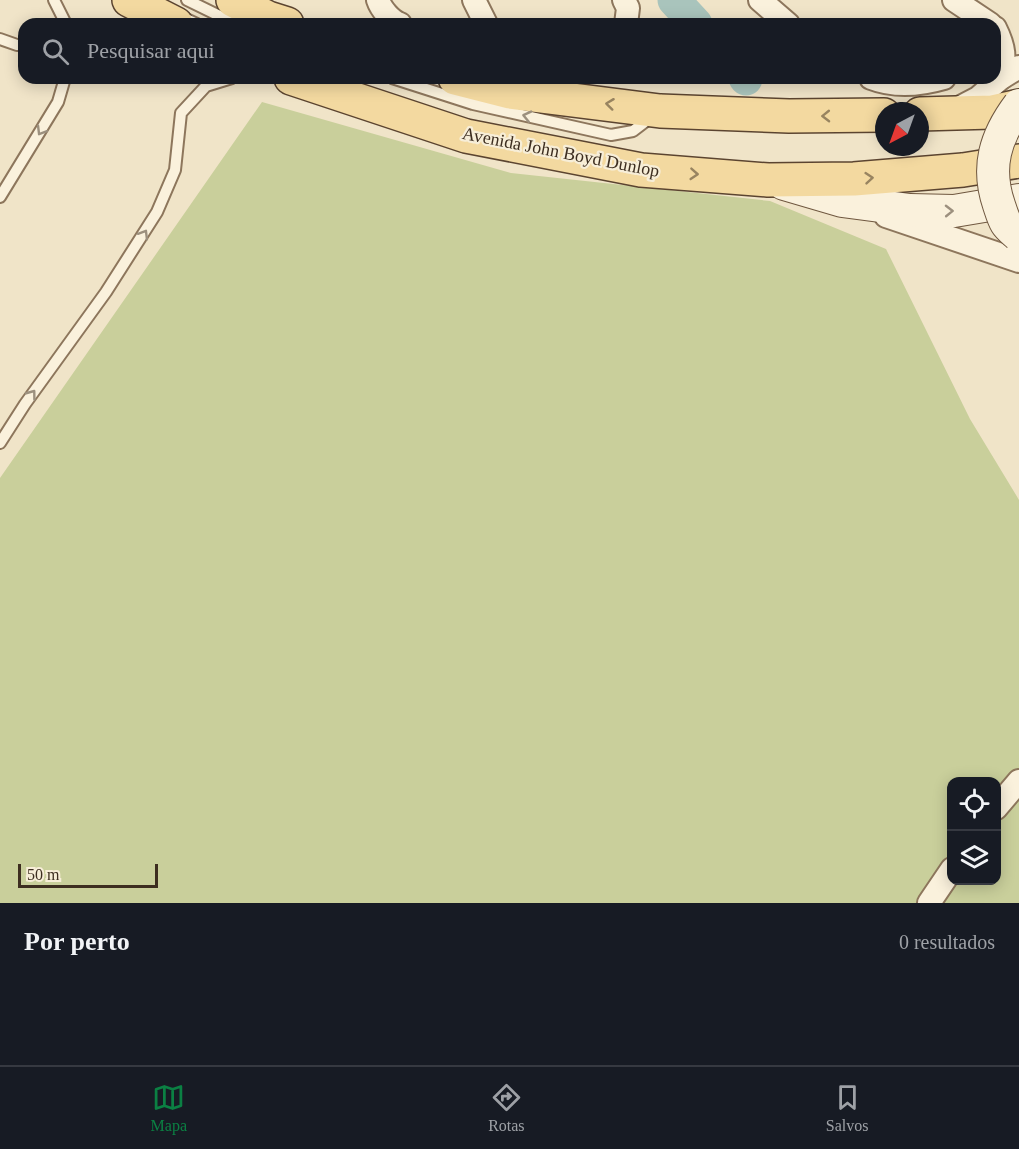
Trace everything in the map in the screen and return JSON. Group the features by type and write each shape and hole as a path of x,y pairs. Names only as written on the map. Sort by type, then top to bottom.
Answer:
{"main road":[{"path":"129,0 164,18"},
{"path":"233,0 267,18"},
{"name":"Avenida John Boyd Dunlop","path":"309,84 466,136 640,170 768,180 854,179 963,170 1019,161"},
{"path":"508,85 660,111 789,116 875,115"},
{"path":"933,114 993,112 1019,106"},
{"path":"1019,106 1008,120 1000,136 992,173 1006,224 1019,236"},
{"path":"768,180 842,201 910,210 954,211 1019,200"}],"street":[{"path":"378,0 380,6 391,18"},
{"path":"474,0 483,18"},
{"path":"624,0 628,8 627,18"},
{"path":"760,0 781,18"},
{"path":"954,0 981,18"},
{"path":"1001,31 1019,39"},
{"path":"1001,40 1010,73"},
{"path":"897,84 916,84"},
{"path":"933,114 978,98 996,84"},
{"path":"842,201 1019,261"},
{"path":"1001,802 1019,781"},
{"path":"929,903 947,875"}],"lane":[{"path":"54,0 63,18"},
{"path":"147,0 184,18"},
{"path":"187,0 224,18"},
{"path":"0,39 18,45"},
{"path":"0,197 58,102 63,84"},
{"path":"0,443 25,404 106,292 157,212 176,170 181,113 206,86 212,84"},
{"path":"340,84 466,124 620,156 640,170"},
{"path":"410,84 472,104 611,135 633,131 660,111"}],"green space":[{"path":"262,102 511,173 770,201 886,249 970,419 1019,500 1019,903 0,903 0,478"}],"waterway":[{"path":"674,0 690,18"}]}
